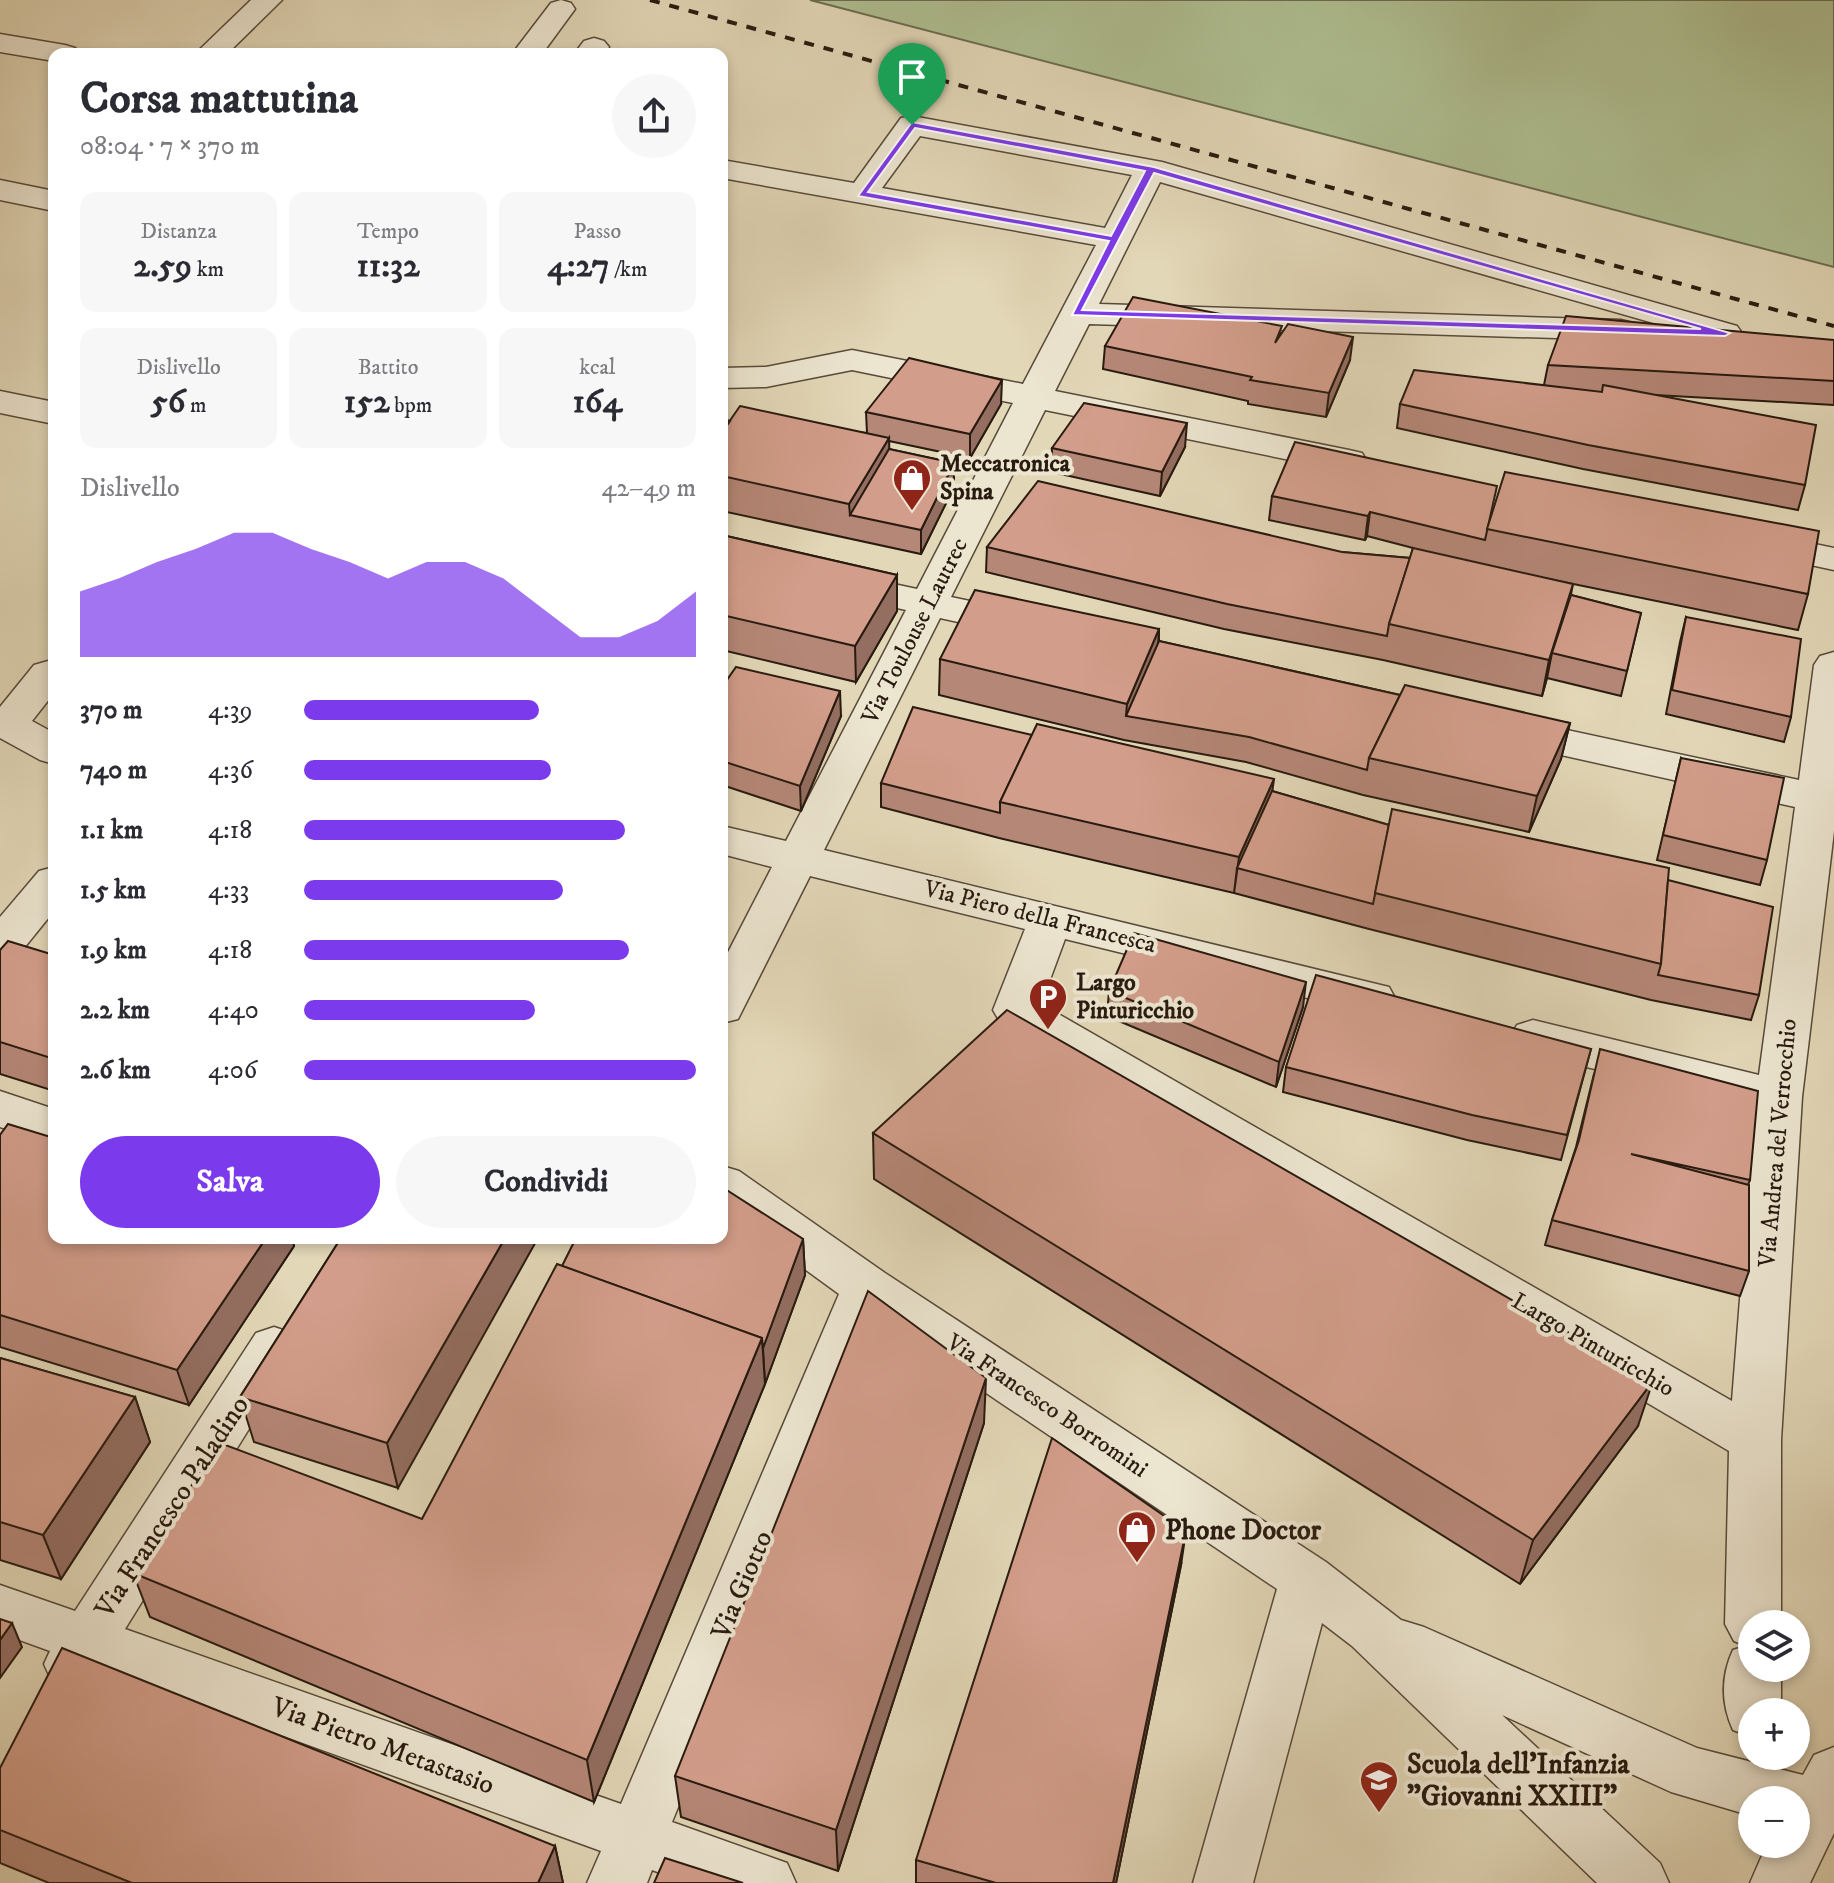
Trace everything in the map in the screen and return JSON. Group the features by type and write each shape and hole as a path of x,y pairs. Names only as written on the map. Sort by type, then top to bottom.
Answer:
{"street":[{"path":"216,48 268,0"},
{"path":"532,48 561,9"},
{"path":"0,43 48,51"},
{"path":"862,194 912,125 1151,169 1739,337 1076,313"},
{"name":"Via Toulouse Lautrec","path":"728,995 1151,169"},
{"path":"728,170 1114,239"},
{"path":"0,190 48,200"},
{"path":"728,378 766,377 852,360 1380,468"},
{"path":"0,402 48,412"},
{"path":"1724,537 1834,559"},
{"path":"728,559 1053,631"},
{"name":"Via Andrea del Verrocchio","path":"1753,1610 1755,1440 1779,1097 1834,665"},
{"path":"48,676 4,722 48,748"},
{"path":"1474,723 1817,798"},
{"name":"Via Piero della Francesca","path":"728,841 1407,1006"},
{"path":"0,947 48,889"},
{"name":"Largo Pinturicchio","path":"1050,920 1016,1010 1755,1440"},
{"path":"1500,1029 1779,1097"},
{"path":"0,1109 48,1125"},
{"name":"Via Francesco Borromini","path":"728,1188 867,1287 1307,1579 1372,1629"},
{"name":"Via Giotto","path":"627,1860 867,1287"},
{"name":"Via Francesco Paladino","path":"48,1702 301,1305"},
{"path":"1223,1883 1307,1579"},
{"name":"Via Pietro Metastasio","path":"0,1609 87,1640 627,1860 766,1883"},
{"path":"1372,1629 1691,1773 1738,1786"},
{"path":"1372,1629 1639,1883"},
{"path":"1780,1883 1785,1858"}],"green space":[{"path":"810,0 1834,0 1834,267"}],"building":[{"path":"1133,297 1282,326 1275,343 1288,324 1353,337 1329,393 1250,380 1252,377 1105,346"},
{"path":"1566,316 1834,340 1834,381 1548,365"},
{"path":"909,358 1002,380 970,434 866,412"},
{"path":"1414,370 1602,392 1603,385 1816,425 1805,485 1588,445 1400,404"},
{"path":"1084,403 1187,423 1162,472 1052,448"},
{"path":"740,406 889,438 849,504 728,477 728,423"},
{"path":"1295,442 1497,486 1485,540 1370,512 1368,516 1272,496"},
{"path":"889,449 954,463 921,530 850,515"},
{"path":"1505,472 1819,531 1808,594 1487,529"},
{"path":"1038,481 1342,552 1410,558 1387,636 1227,604 987,547"},
{"path":"728,536 897,575 855,646 728,616"},
{"path":"1413,548 1573,584 1549,660 1389,624"},
{"path":"975,590 1159,629 1127,704 940,659"},
{"path":"1571,595 1641,613 1627,671 1552,653"},
{"path":"1686,617 1801,639 1791,717 1672,690"},
{"path":"1159,641 1400,695 1369,758 1367,770 1249,737 1126,716"},
{"path":"736,667 840,691 800,786 728,763 728,678"},
{"path":"1405,685 1570,723 1537,796 1369,758"},
{"path":"913,707 1032,735 1000,802 1000,813 881,783"},
{"path":"1037,724 1274,779 1239,857 1000,802"},
{"path":"1681,758 1784,778 1767,860 1663,835"},
{"path":"1272,791 1389,825 1373,904 1237,868"},
{"path":"1392,809 1669,868 1661,964 1375,893"},
{"path":"1668,880 1773,907 1759,995 1658,975"},
{"path":"1134,933 1306,982 1279,1062 1109,991"},
{"path":"8,941 48,953 48,1057 0,1042 0,950"},
{"path":"1316,975 1591,1049 1567,1135 1472,1115 1286,1067"},
{"path":"1007,1010 1653,1381 1533,1540 873,1133"},
{"path":"1600,1049 1758,1091 1750,1180 1631,1154 1749,1185 1749,1271 1552,1220 1579,1140"},
{"path":"8,1124 48,1136 48,1244 262,1244 177,1370 0,1315 0,1135"},
{"path":"728,1191 803,1239 763,1348 762,1338 562,1266 573,1244 728,1244"},
{"path":"337,1244 502,1244 387,1443 240,1397"},
{"path":"557,1264 762,1338 587,1760 133,1573 220,1443 422,1519"},
{"path":"868,1291 986,1378 836,1830 675,1776"},
{"path":"0,1358 135,1397 43,1535 0,1522"},
{"path":"1052,1438 1186,1531 1113,1883 996,1883 916,1860"},
{"path":"0,1619 12,1623 0,1640"},
{"path":"62,1648 555,1846 538,1883 132,1883 0,1830 0,1768"},
{"path":"665,1858 743,1883 654,1883"}],"railway":[{"path":"650,0 1834,326"}],"place":[{"name":"Meccatronica Spina","path":"912,512"},
{"name":"Largo Pinturicchio","path":"1048,1031"},
{"name":"Phone Doctor","path":"1137,1564"},
{"name":"Scuola dell'Infanzia \"Giovanni XXIII\"","path":"1379,1814"}],"route":[{"path":"912,125 862,194 1114,239 1151,169 1725,333 1076,313 1151,169 912,125"}]}
